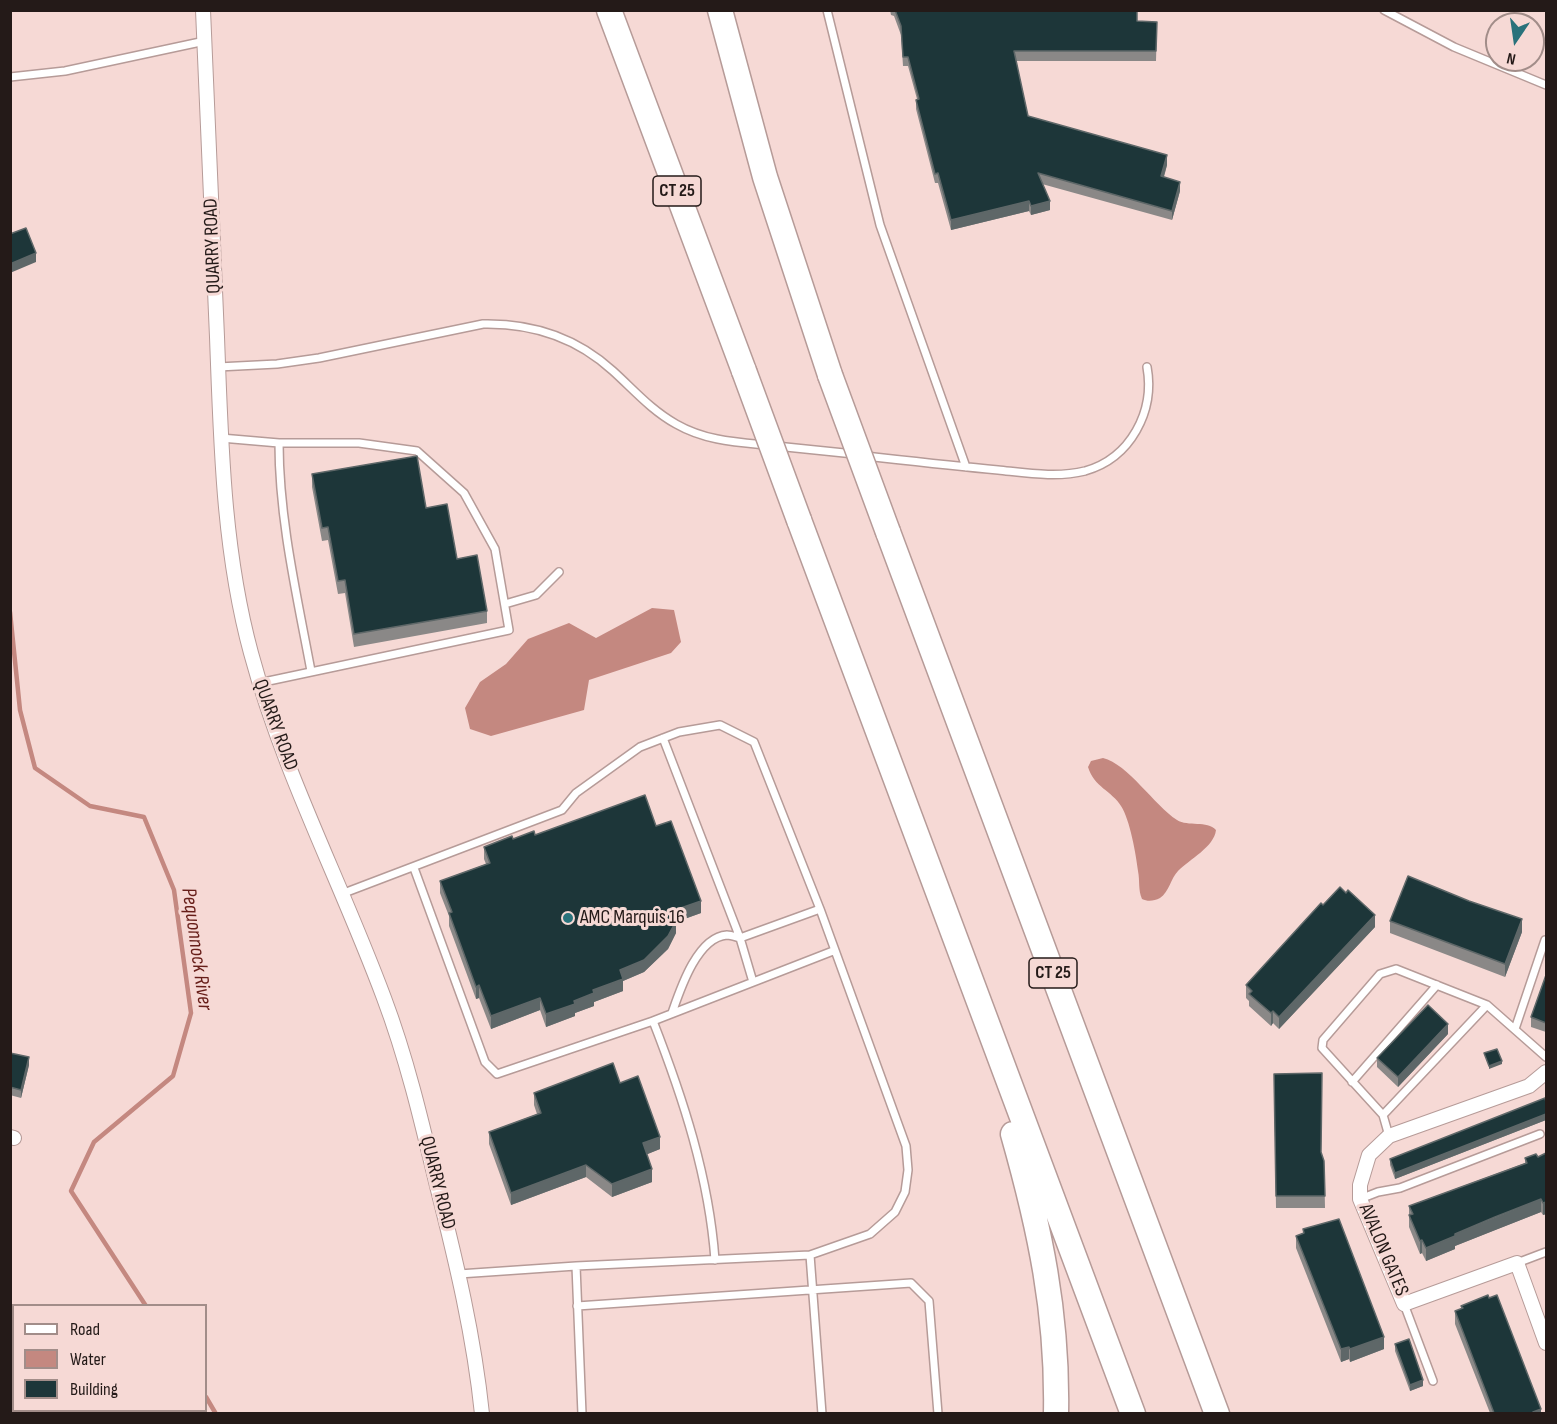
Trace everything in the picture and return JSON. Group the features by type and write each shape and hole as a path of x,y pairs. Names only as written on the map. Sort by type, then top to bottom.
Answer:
{"highway":[{"name":"CT 25","path":"609,10 1132,1413"},
{"name":"CT 25","path":"720,10 737,79 780,228 830,375 1217,1413"},
{"path":"727,10 737,79"},
{"path":"970,978 1044,1253 1055,1333 1056,1413"},
{"path":"1186,1330 1224,1413"}],"street":[{"name":"QUARRY ROAD","path":"204,10 221,438 229,533 239,599 259,683 278,740 344,893 386,1002 415,1097 459,1274 478,1374 482,1413"},
{"name":"AVALON GATES","path":"1517,1263 1404,1304 1360,1199 1360,1185 1369,1155 1389,1136 1529,1086 1546,1072"},
{"path":"1517,1263 1546,1343"}],"lane":[{"path":"827,10 880,225 966,467"},
{"path":"1384,10 1454,47 1546,85"},
{"path":"10,77 65,71 205,41"},
{"path":"218,367 308,360 483,324 511,324 536,328 579,345 597,357 656,411 676,424 712,439 966,467 1064,474 1099,465 1121,449 1143,420 1150,398 1147,367"},
{"path":"221,438 279,443 359,443 417,451 464,493 495,549 505,604 509,630 311,670 259,683"},
{"path":"279,443 279,474 289,550 311,670"},
{"path":"505,604 536,595 559,572"},
{"path":"344,893 562,810 576,794 640,747 679,732 720,725 754,742 820,909 833,951 906,1146 908,1170 905,1192 895,1212 870,1234 810,1255 459,1274"},
{"path":"663,738 740,938 753,982"},
{"path":"414,868 485,1062 497,1074 653,1021 833,951"},
{"path":"672,1013 694,961 714,939 727,935 740,938 820,909"},
{"path":"1515,1029 1545,940"},
{"path":"1389,1136 1383,1115 1322,1048 1323,1040 1380,974 1396,969 1487,1005 1546,1057"},
{"path":"1352,1082 1437,985"},
{"path":"1383,1115 1487,1005"},
{"path":"653,1021 681,1097 703,1176 712,1218 715,1260"},
{"path":"1360,1199 1378,1192 1400,1188 1540,1134"},
{"path":"1517,1263 1546,1252"},
{"path":"810,1255 822,1413"},
{"path":"576,1266 582,1413"},
{"path":"577,1306 813,1292 911,1283 930,1301 938,1413"},
{"path":"1404,1304 1433,1381"}],"water":[{"path":"652,608 674,610 681,642 671,653 589,680 584,710 491,736 470,729 465,708 480,682 506,664 528,639 569,623 596,638"},
{"path":"1103,758 1122,768 1177,820 1208,825 1216,830 1211,842 1178,871 1166,892 1158,899 1149,901 1142,899 1134,847 1124,812 1117,801 1094,779 1088,767 1091,761"}],"building":[{"path":"895,10 1137,10 1137,21 1157,22 1156,51 1014,51 1028,116 1167,155 1161,176 1180,182 1172,211 1038,173 1050,201 1031,206 1029,201 951,220 938,173 935,174 916,100 919,99 908,57 903,57 901,26"},
{"path":"26,228 36,253 10,264 10,234"},
{"path":"417,456 426,508 447,504 457,559 477,555 487,611 354,634 345,580 338,581 328,527 322,528 312,474"},
{"name":"AMC Marquis 16","path":"645,795 656,826 671,821 701,901 672,911 676,921 668,936 644,960 620,970 623,979 593,990 594,993 574,1001 575,1004 546,1014 540,998 491,1016 479,985 476,987 440,881 490,863 484,847 512,836 513,839 534,831 535,835"},
{"path":"1408,876 1469,901 1522,919 1505,964 1390,921"},
{"path":"1340,887 1346,893 1348,890 1375,915 1279,1017 1273,1011 1271,1013 1249,994 1252,991 1246,985 1321,903 1323,905"},
{"path":"1546,975 1546,1023 1531,1017"},
{"path":"1428,1005 1448,1024 1398,1077 1377,1058"},
{"path":"1497,1049 1502,1061 1489,1066 1484,1053"},
{"path":"10,1053 29,1057 21,1090 10,1087"},
{"path":"613,1063 620,1083 638,1076 660,1137 643,1143 652,1169 612,1184 586,1165 511,1193 489,1132 541,1113 534,1093"},
{"path":"1322,1073 1321,1152 1324,1161 1325,1196 1276,1196 1274,1074"},
{"path":"1545,1098 1546,1114 1395,1173 1390,1159"},
{"path":"1546,1153 1546,1202 1543,1203 1541,1199 1426,1248 1422,1240 1420,1241 1409,1215 1413,1214 1409,1206 1527,1163 1525,1158 1536,1154 1538,1157"},
{"path":"1339,1219 1384,1337 1350,1349 1349,1347 1341,1349 1296,1236 1304,1233 1303,1229"},
{"path":"1488,1295 1489,1298 1497,1295 1541,1409 1534,1413 1494,1413 1455,1311 1463,1308 1461,1306"},
{"path":"1409,1339 1423,1380 1410,1385 1395,1344"}],"waterway":[{"name":"Pequonnock River","path":"10,612 20,710 35,768 90,806 144,817 174,890 191,1013 173,1076 94,1142 71,1191 145,1304"},
{"name":"Pequonnock River","path":"207,1399 216,1414"}],"place":[{"name":"AMC Marquis 16","path":"568,918"}]}
